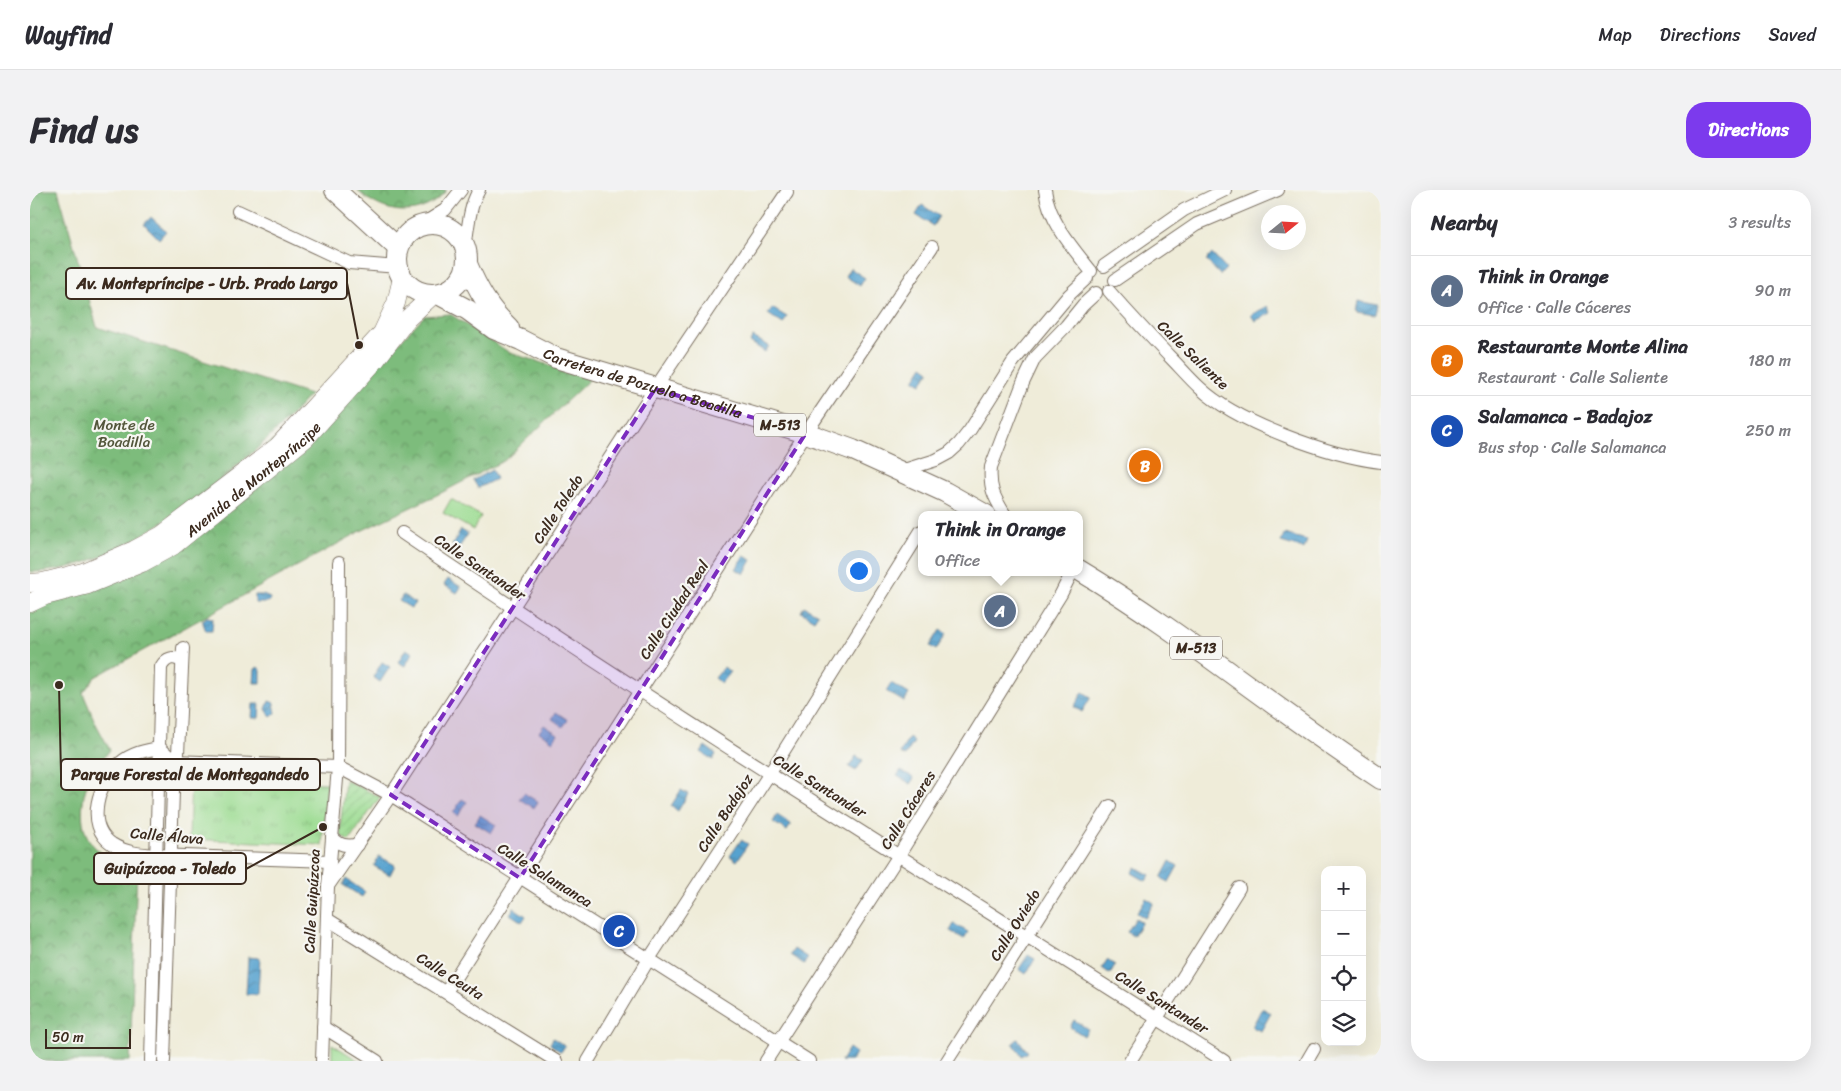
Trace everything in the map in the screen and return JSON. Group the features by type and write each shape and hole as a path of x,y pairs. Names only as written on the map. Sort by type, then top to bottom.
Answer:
{"main road":[{"name":"M-513","path":"335,190 354,207 416,290 436,294"},
{"name":"M-513","path":"354,207 387,222 418,227 435,224 448,228 459,236 466,256"},
{"path":"399,265 405,236 418,227"},
{"path":"436,294 452,288 462,278 466,256"},
{"name":"Carretera de Pozuelo a Boadilla","path":"466,256 475,283 494,314 521,340"},
{"name":"Carretera de Pozuelo a Boadilla","path":"436,294 468,310 494,329 556,358 654,389 806,433 854,450 946,492 979,511"},
{"name":"M-513","path":"1083,572 1210,657 1381,779"}],"street":[{"path":"418,227 445,210 462,190"},
{"path":"466,256 474,198 479,190"},
{"path":"1046,190 1047,200 1059,227 1089,274 1088,284 1107,288"},
{"path":"901,471 936,460 949,453 959,444 1013,362 1089,274 1099,266 1104,266 1184,210 1225,190"},
{"path":"1002,511 991,488 991,467 1023,383 1035,358 1066,326 1082,305 1198,224 1278,190"},
{"name":"Calle Toledo","path":"328,886 392,796 654,389 787,192"},
{"path":"238,211 349,263 399,265"},
{"name":"Calle Ciudad Real","path":"446,992 806,433 932,247"},
{"name":"Avenida de Montepríncipe","path":"30,583 83,572 134,550 162,535 277,447 382,332 396,303 399,265"},
{"path":"1104,266 1110,269 1107,288"},
{"name":"Calle Saliente","path":"1107,288 1200,389 1223,406 1279,433 1319,447 1381,462"},
{"name":"Avenida de Montepríncipe","path":"30,603 45,596 88,585 142,563 173,546 306,438 374,361 407,319 436,294"},
{"name":"Calle Santander","path":"402,533 513,609 1224,1061"},
{"name":"Calle Badajoz","path":"588,1061 649,959 770,773 918,536"},
{"name":"Calle Guipúzcoa","path":"322,1061 328,886 338,768 339,562"},
{"name":"Calle Cáceres","path":"766,1061 899,855 1070,576"},
{"path":"164,1061 174,761 178,754 183,648"},
{"path":"151,1061 162,667 166,660 171,658 176,658 182,662"},
{"path":"160,748 174,761 338,768"},
{"name":"Calle Álava","path":"160,748 131,756 113,770 100,792 97,813 98,825 104,836 111,843 134,853 157,855 330,861"},
{"name":"Calle Salamanca","path":"338,768 392,796 809,1061"},
{"name":"Calle Oviedo","path":"948,1061 1110,806"},
{"path":"332,837 341,845 357,845"},
{"path":"1130,1061 1240,888"},
{"name":"Calle Ceuta","path":"327,919 556,1061"},
{"path":"323,1027 377,1061"},
{"path":"1307,1061 1314,1049"}],"highlighted area":[{"path":"655,389 806,433 520,878 391,795"}],"green space":[{"name":"Monte de Boadilla","path":"30,190 58,190 97,327 310,395 270,437 242,462 179,511 140,537 98,558 76,565 30,572"},
{"path":"357,190 447,190 437,200 426,206 415,210 403,211 379,205"},
{"path":"450,314 510,353 591,378 505,460 363,530 95,677 83,693 95,722 110,750 95,769 88,782 83,799 82,818 87,836 98,850 111,859 137,869 130,1061 30,1061 30,613 44,604 65,598 388,354 424,316"},
{"path":"451,499 481,516 473,530 443,513"},
{"path":"191,779 327,783 322,845 189,839"},
{"path":"345,780 380,797 349,841 342,837 340,830"},
{"path":"332,1044 359,1061 332,1061"}],"water":[{"path":"922,205 939,216 933,226 916,215"},
{"path":"151,217 166,231 159,239 144,224"},
{"path":"1212,254 1226,269 1220,275 1206,260"},
{"path":"850,268 865,278 860,286 845,276"},
{"path":"1358,301 1377,305 1375,315 1356,312"},
{"path":"1267,306 1271,313 1255,321 1251,315"},
{"path":"772,308 787,317 783,324 768,314"},
{"path":"753,337 769,346 765,352 750,342"},
{"path":"923,366 930,371 921,384 914,380"},
{"path":"492,470 496,479 478,488 473,480"},
{"path":"461,530 468,534 458,549 452,545"},
{"path":"1284,534 1307,540 1304,549 1281,542"},
{"path":"744,556 752,560 744,574 736,569"},
{"path":"448,579 461,587 457,593 444,585"},
{"path":"255,595 263,595 270,598 270,601 255,603"},
{"path":"403,595 415,603 411,608 399,601"},
{"path":"804,606 818,614 814,620 801,612"},
{"path":"207,617 213,618 212,631 206,631 203,623 203,620"},
{"path":"940,630 946,634 936,650 930,646"},
{"path":"406,649 413,653 405,666 398,662"},
{"path":"382,662 390,667 380,682 373,677"},
{"path":"258,667 261,670 261,683 254,683 255,669"},
{"path":"724,667 730,672 721,683 715,678"},
{"path":"891,683 909,694 904,702 886,691"},
{"path":"1083,692 1091,697 1082,712 1074,707"},
{"path":"269,701 274,703 276,713 271,717 266,709"},
{"path":"253,704 260,704 259,718 252,718"},
{"path":"556,712 568,720 563,727 552,719"},
{"path":"544,725 558,734 553,741 539,732"},
{"path":"909,738 914,742 905,756 900,753"},
{"path":"705,746 716,754 713,760 701,752"},
{"path":"856,756 863,760 856,771 849,767"},
{"path":"901,770 914,778 911,784 897,776"},
{"path":"681,790 688,794 678,811 671,806"},
{"path":"524,793 538,802 534,808 519,799"},
{"path":"462,799 467,802 458,816 453,813"},
{"path":"480,815 496,825 491,833 475,823"},
{"path":"777,815 791,824 787,831 773,822"},
{"path":"741,840 748,844 737,861 730,856"},
{"path":"379,856 395,865 390,875 374,866"},
{"path":"1170,861 1178,866 1169,882 1161,878"},
{"path":"1136,867 1150,875 1146,881 1132,873"},
{"path":"346,879 365,892 362,897 343,885"},
{"path":"1146,898 1154,903 1145,918 1137,913"},
{"path":"514,908 526,916 522,922 510,914"},
{"path":"1136,918 1142,922 1133,936 1127,932"},
{"path":"954,924 968,932 964,939 950,931"},
{"path":"794,949 808,958 804,964 790,955"},
{"path":"1028,955 1035,959 1026,974 1019,969"},
{"path":"248,957 260,958 258,994 246,994"},
{"path":"1107,960 1115,965 1110,974 1102,968"},
{"path":"1262,1008 1271,1013 1261,1031 1252,1027"},
{"path":"1074,1020 1088,1029 1084,1036 1070,1027"},
{"path":"553,1038 565,1046 561,1052 550,1044"},
{"path":"1018,1039 1028,1052 1022,1056 1013,1043"},
{"path":"849,1048 856,1053 851,1061 841,1061"}],"place":[{"name":"Av. Montepríncipe - Urb. Prado Largo","path":"359,345"},
{"name":"Restaurante Monte Alina","path":"1145,466"},
{"name":"Think in Orange","path":"1000,611"},
{"name":"Parque Forestal de Montegandedo","path":"59,685"},
{"name":"Guipúzcoa - Toledo","path":"323,827"},
{"name":"Salamanca - Badajoz","path":"619,931"}]}
